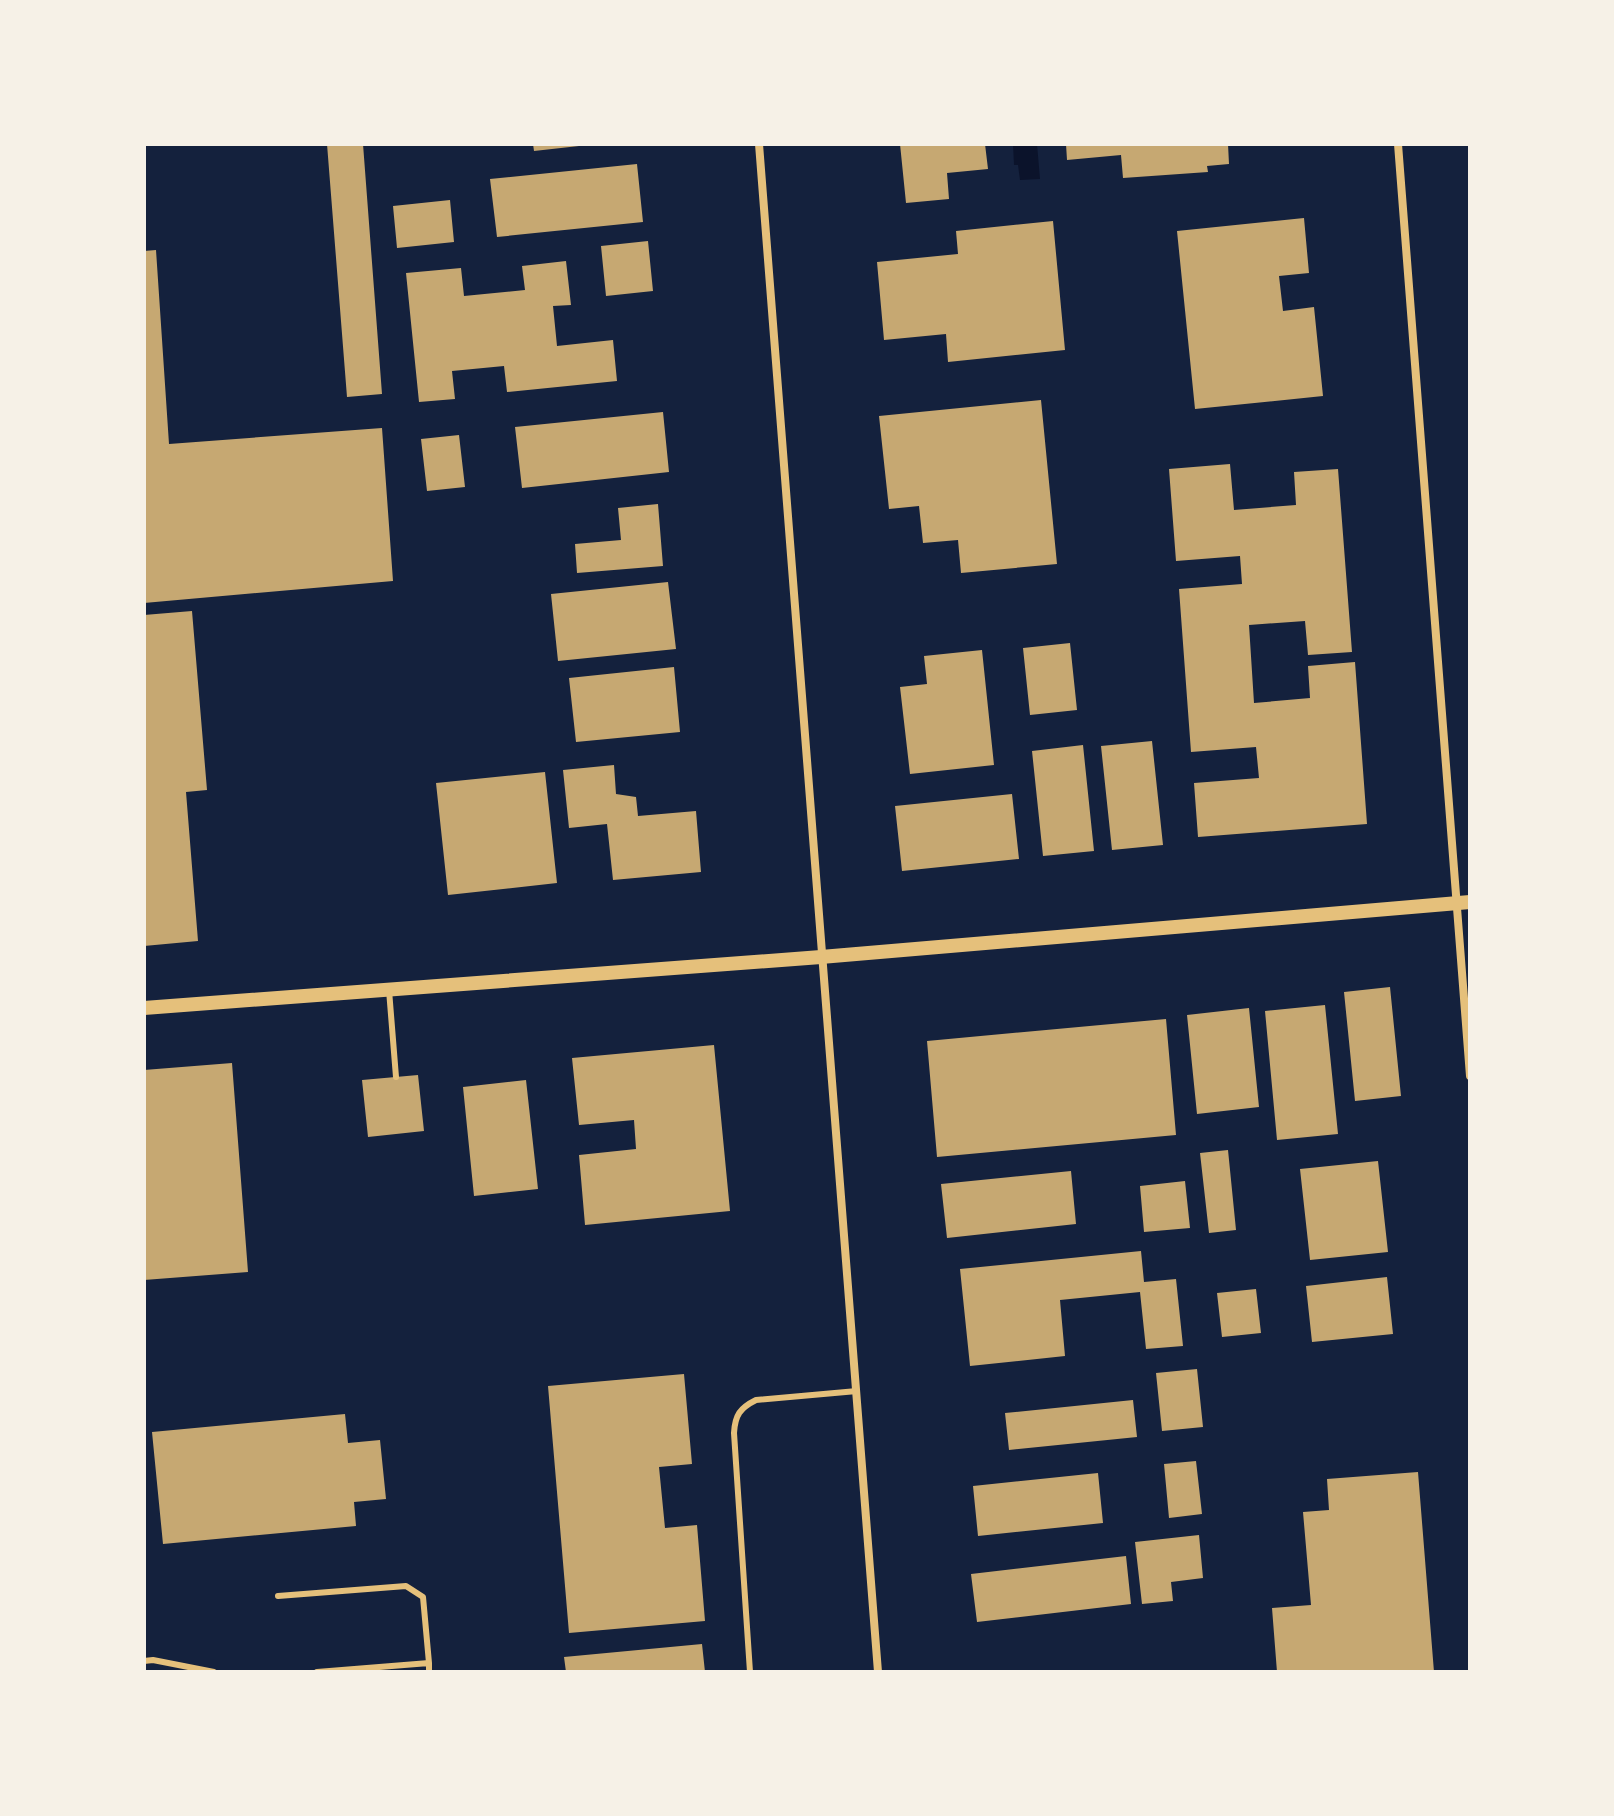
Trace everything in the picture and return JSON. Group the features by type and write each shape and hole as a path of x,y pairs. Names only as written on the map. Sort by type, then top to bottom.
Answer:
{"street":[{"path":"759,144 878,1672"},
{"path":"1398,144 1463,903 1470,1076"},
{"path":"144,1008 821,957 1463,903"}],"lane":[{"path":"389,990 396,1077"},
{"path":"750,1672 735,1417 743,1406 756,1400 857,1391"},
{"path":"278,1596 406,1586 423,1597 429,1672"},
{"path":"144,1661 214,1672"},
{"path":"317,1672 429,1663"}],"water":[{"path":"1013,144 1037,144 1040,179 1020,180 1018,165 1014,165"}],"building":[{"path":"327,144 363,144 382,394 347,397"},
{"path":"533,144 579,144 579,146 534,151"},
{"path":"900,144 985,144 988,169 947,173 949,199 906,203"},
{"path":"1066,144 1228,144 1229,164 1207,166 1208,172 1123,178 1121,155 1067,160"},
{"path":"637,164 643,222 497,237 490,179"},
{"path":"450,200 454,242 397,248 393,206"},
{"path":"1304,218 1309,273 1279,276 1283,311 1314,307 1323,396 1195,409 1177,231"},
{"path":"1053,221 1065,350 948,362 946,334 884,340 877,262 958,254 956,231"},
{"path":"648,241 653,291 606,296 601,246"},
{"path":"156,250 169,444 382,428 393,581 144,603 144,251"},
{"path":"566,261 571,305 553,306 557,346 613,340 617,381 507,392 504,366 452,371 455,399 419,402 406,273 461,268 464,296 525,290 522,266"},
{"path":"1041,400 1057,564 961,573 958,540 923,543 919,506 889,509 879,416"},
{"path":"663,412 669,472 522,488 515,427"},
{"path":"459,435 465,487 427,491 421,439"},
{"path":"1230,464 1234,510 1296,505 1294,472 1338,469 1352,652 1308,655 1305,621 1249,625 1254,703 1310,698 1308,666 1355,662 1367,824 1198,837 1194,783 1259,778 1256,747 1191,752 1179,589 1242,584 1240,556 1176,561 1169,469"},
{"path":"658,504 663,566 577,573 575,544 621,540 618,508"},
{"path":"668,582 676,649 558,661 551,594"},
{"path":"192,611 207,790 186,792 198,941 144,946 144,615"},
{"path":"1070,643 1077,710 1030,715 1023,648"},
{"path":"982,650 994,765 910,774 900,687 927,684 924,656"},
{"path":"674,667 680,732 576,742 569,678"},
{"path":"1152,741 1163,845 1112,850 1101,746"},
{"path":"1083,745 1094,851 1043,856 1032,751"},
{"path":"614,765 616,794 636,797 638,816 696,811 701,872 613,880 607,824 569,828 563,770"},
{"path":"545,772 557,883 448,895 436,783"},
{"path":"1012,794 1019,859 902,871 895,806"},
{"path":"1390,987 1401,1096 1355,1101 1344,992"},
{"path":"1325,1005 1338,1134 1277,1140 1265,1011"},
{"path":"1249,1008 1259,1107 1197,1114 1187,1015"},
{"path":"1166,1019 1176,1135 937,1157 927,1041"},
{"path":"714,1045 730,1211 585,1225 579,1155 636,1149 634,1120 579,1125 572,1058"},
{"path":"232,1063 248,1272 144,1280 144,1070"},
{"path":"418,1075 424,1131 368,1137 362,1080"},
{"path":"526,1080 538,1189 474,1196 463,1087"},
{"path":"1228,1150 1236,1230 1209,1233 1200,1153"},
{"path":"1378,1161 1388,1252 1310,1260 1300,1169"},
{"path":"1071,1171 1076,1224 947,1238 941,1184"},
{"path":"1185,1181 1190,1228 1144,1232 1140,1186"},
{"path":"1141,1251 1144,1282 1176,1279 1183,1346 1146,1349 1140,1292 1060,1300 1065,1356 970,1366 960,1269"},
{"path":"1387,1277 1393,1334 1312,1342 1306,1286"},
{"path":"1256,1289 1261,1333 1222,1337 1217,1293"},
{"path":"1197,1369 1203,1427 1162,1431 1156,1373"},
{"path":"684,1374 692,1464 659,1467 665,1528 697,1525 705,1621 569,1633 548,1386"},
{"path":"1133,1400 1137,1437 1009,1450 1005,1413"},
{"path":"345,1414 348,1443 380,1440 386,1499 354,1502 356,1526 163,1544 152,1432"},
{"path":"1196,1461 1202,1514 1169,1518 1164,1464"},
{"path":"1418,1472 1434,1672 1277,1672 1272,1608 1311,1605 1303,1512 1329,1510 1327,1479"},
{"path":"1098,1473 1103,1523 978,1536 973,1486"},
{"path":"1199,1535 1203,1578 1171,1582 1173,1601 1142,1604 1135,1542"},
{"path":"1126,1556 1131,1604 977,1622 971,1574"},
{"path":"702,1644 705,1672 566,1672 564,1657"}]}
